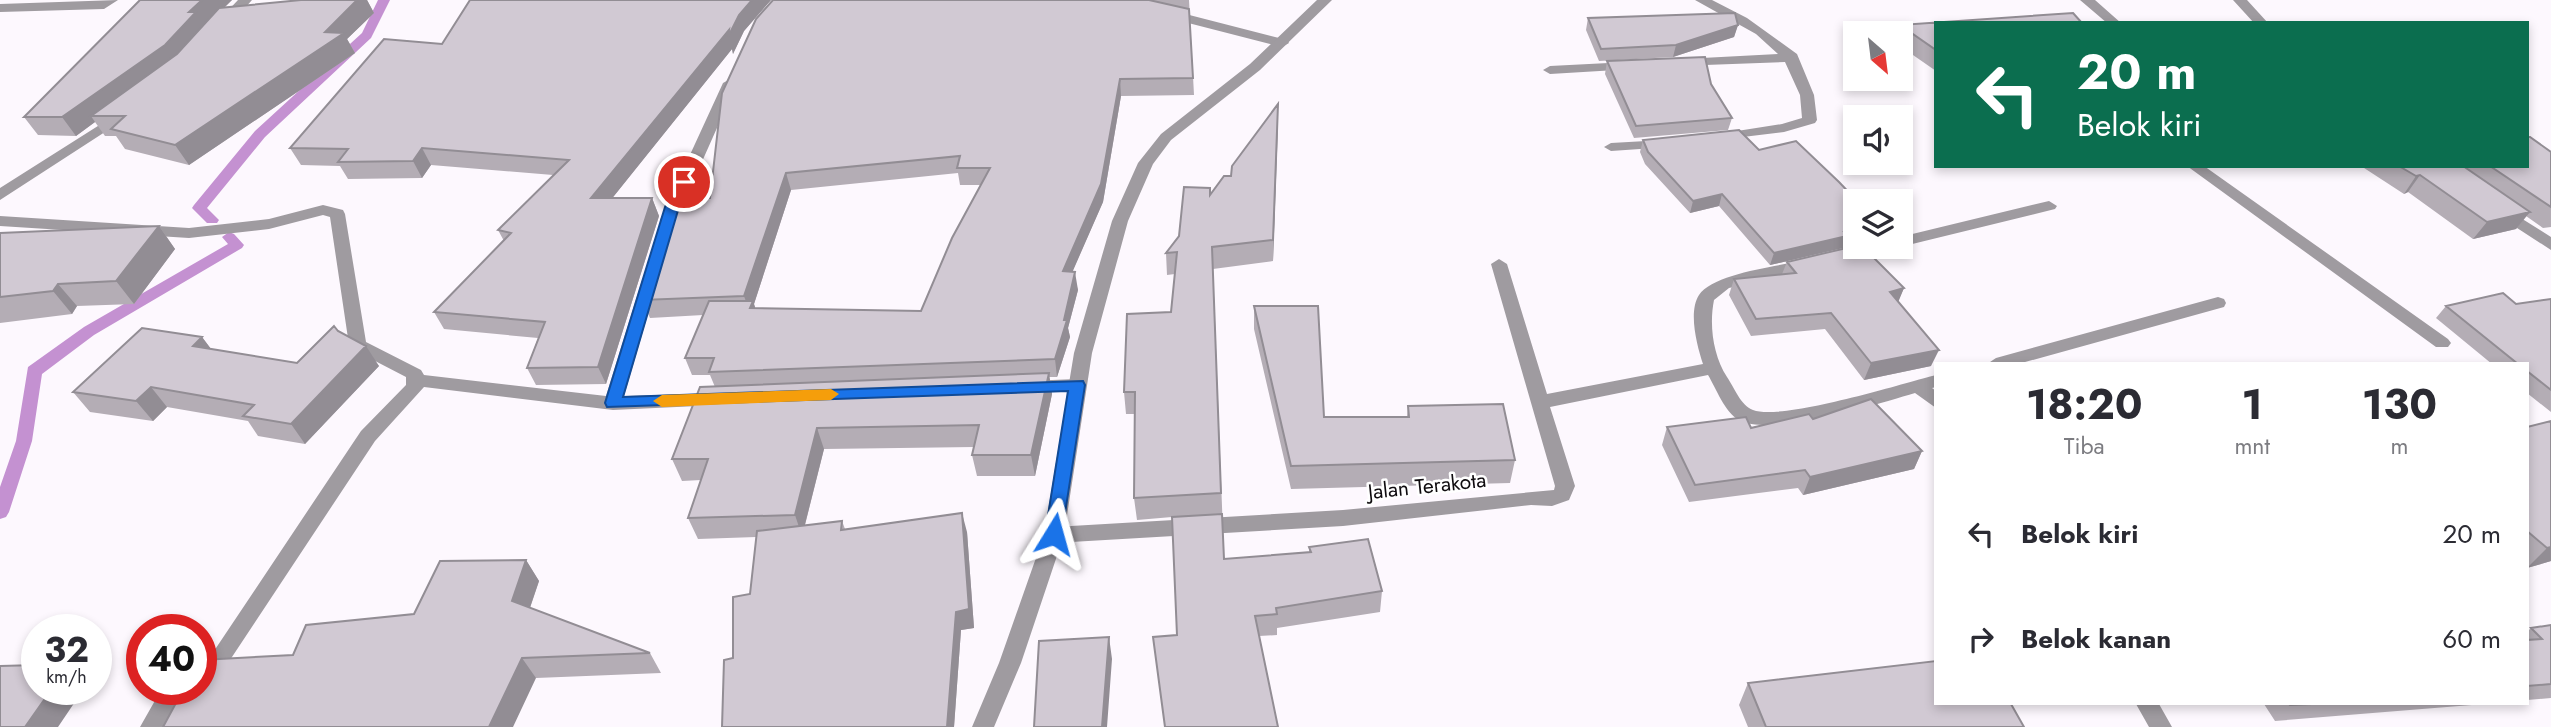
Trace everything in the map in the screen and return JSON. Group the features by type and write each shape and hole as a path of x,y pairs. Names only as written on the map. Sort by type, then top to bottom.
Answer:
{"street":[{"path":"0,8 104,5 111,0"},
{"path":"218,29 245,0"},
{"path":"983,727 1010,663 1054,534 1083,353 1120,221 1146,163 1166,137 1282,43 1325,0"},
{"path":"1702,0 1768,36 1792,57 1809,105 1810,120 1784,128 1708,139"},
{"path":"2087,0 2113,21"},
{"path":"2240,0 2260,21"},
{"path":"1147,9 1282,43"},
{"path":"1671,64 1792,57"},
{"path":"1550,70 1644,65"},
{"path":"664,233 672,207 736,70"},
{"path":"0,195 134,107"},
{"path":"1611,147 1680,142"},
{"path":"2197,168 2442,343"},
{"path":"2482,197 2551,245"},
{"path":"1913,239 2049,206"},
{"path":"0,222 188,233 288,221 323,210 337,214 358,345 415,374 415,387 368,436 223,654 217,658"},
{"path":"1843,256 1724,284 1706,297 1702,312 1712,368 1744,414 1758,418 1786,418 1927,383"},
{"path":"613,403 656,259"},
{"name":"Jalan Terakota","path":"1054,534 1343,518 1531,498 1552,499 1562,495 1565,486 1499,264"},
{"path":"2003,362 2218,303"},
{"path":"1541,402 1712,368"},
{"path":"416,380 613,403 736,398"},
{"path":"1009,387 1077,385"},
{"path":"151,727 164,705"},
{"path":"2148,705 2161,727"}],"building":[{"path":"140,0 202,0 189,12 196,12 165,45 62,117 24,117"},
{"path":"301,0 357,0 325,32 344,33 175,145 111,129 125,116 91,116 177,54 219,8"},
{"path":"470,0 752,0 739,15 728,37 729,30 591,198 652,198 598,367 527,368 545,322 434,312 511,233 498,230 569,160 422,148 413,161 338,162 348,149 290,148 384,39 442,44"},
{"path":"773,0 1149,0 1189,9 1193,78 1120,79 1101,184 1063,271 1075,272 1064,320 1067,320 1055,359 709,372 714,358 685,358 709,301 753,301 750,308 921,311 952,238 990,168 957,168 960,156 786,173 744,296 642,300 674,198 710,198 722,93 756,19"},
{"path":"1735,13 1738,25 1676,45 1601,49 1588,18"},
{"path":"2073,13 2080,21 1958,21"},
{"path":"1934,23 1934,49 1913,34 1913,24"},
{"path":"1705,57 1711,84 1732,118 1636,126 1607,61"},
{"path":"1278,104 1273,240 1212,247 1221,493 1134,498 1135,392 1124,392 1127,314 1171,312 1177,252 1166,253 1179,236 1184,187 1210,188 1210,195 1224,176 1231,176 1232,166"},
{"path":"1739,130 1759,150 1796,141 1846,189 1843,189 1843,237 1774,253 1722,194 1693,201 1648,152 1643,140"},
{"path":"2529,137 2551,152 2551,207 2493,168 2529,168"},
{"path":"2402,168 2466,168 2530,212 2487,222 2420,175 2416,176"},
{"path":"159,226 116,281 58,284 53,291 0,297 0,233"},
{"path":"1843,249 1843,259 1875,259 1904,288 1890,292 1939,350 1871,363 1831,313 1756,319 1734,279 1796,273 1787,262"},
{"path":"2503,293 2516,304 2551,299 2551,390 2529,373 2529,362 2516,362 2446,306"},
{"path":"1254,306 1318,306 1324,417 1409,417 1408,406 1503,404 1515,460 1291,466"},
{"path":"334,326 338,331 366,346 291,424 243,416 254,405 151,387 136,401 73,392 142,328 202,337 193,346 297,363"},
{"path":"1049,373 1031,455 972,455 979,425 817,428 795,515 688,518 708,459 672,459 700,387"},
{"path":"1871,399 1922,451 1810,477 1805,470 1695,485 1667,427 1746,417 1751,428 1809,414 1813,419"},
{"path":"2551,421 2551,547 2547,548 2529,533 2529,426"},
{"path":"962,513 969,609 956,612 947,727 722,727 724,660 733,658 733,597 750,594 757,531 842,521 841,530"},
{"path":"1222,514 1224,559 1311,552 1309,547 1368,539 1382,591 1276,608 1277,614 1255,616 1278,727 1165,727 1153,637 1177,635 1172,517"},
{"path":"526,560 512,601 650,653 522,658 489,727 163,727 175,705 217,705 217,659 293,655 306,625 414,614 440,561"},
{"path":"2551,625 2551,684 2529,686 2529,640 2542,639 2531,628"},
{"path":"1109,637 1102,727 1034,727 1039,641"},
{"path":"1934,661 1934,705 2012,705 2024,727 1766,727 1748,683"},
{"path":"21,665 21,705 40,705 25,727 0,727 0,666"}],"waterway":[{"path":"212,220 199,208 260,134 367,35 384,0"},
{"path":"0,512 24,441 34,371 89,331 237,245 229,237"}],"slow traffic":[{"path":"662,401 831,394"}],"route":[{"path":"684,182 672,207 613,403 1077,385 1054,534"}]}
